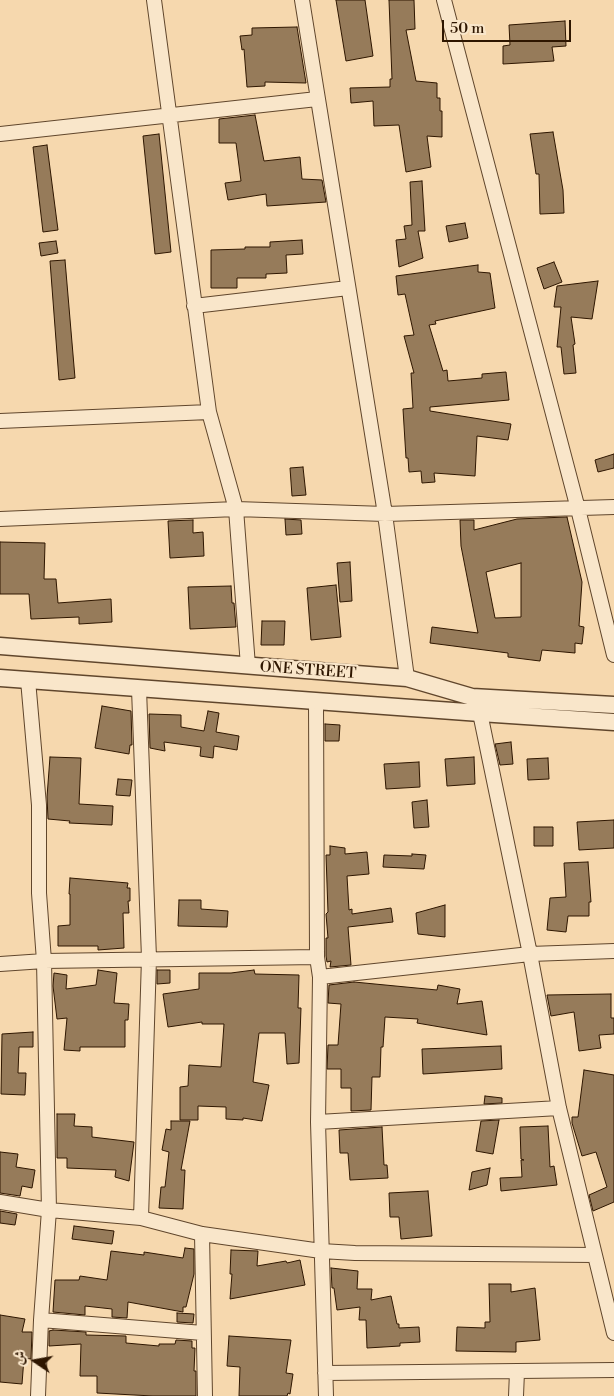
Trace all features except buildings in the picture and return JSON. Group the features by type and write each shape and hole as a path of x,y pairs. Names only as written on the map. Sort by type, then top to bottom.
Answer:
{"street":[{"path":"154,0 208,412 236,509 248,666"},
{"path":"302,0 384,514 407,678"},
{"path":"444,0 578,509 614,655"},
{"path":"0,134 317,99"},
{"path":"194,306 348,288"},
{"path":"0,421 208,412"},
{"path":"0,519 236,509 384,514 578,509 614,506"},
{"name":"ONE STREET","path":"0,646 407,678 472,697 614,705"},
{"name":"ONE STREET","path":"0,678 480,714 614,722"},
{"path":"28,680 39,805 39,893 44,961 49,1210 38,1396"},
{"path":"139,689 149,958 141,1218"},
{"path":"316,701 317,957 320,977 318,1122 326,1396"},
{"path":"480,714 530,954 559,1108 614,1333"},
{"path":"320,977 530,954 614,950"},
{"path":"0,964 149,958 317,957"},
{"path":"318,1122 559,1108"},
{"path":"0,1202 49,1210 141,1218 202,1234 321,1251 355,1253 595,1254"},
{"path":"202,1234 205,1396"},
{"path":"41,1320 203,1333"},
{"path":"325,1373 614,1370"},
{"path":"516,1396 517,1372"}]}
